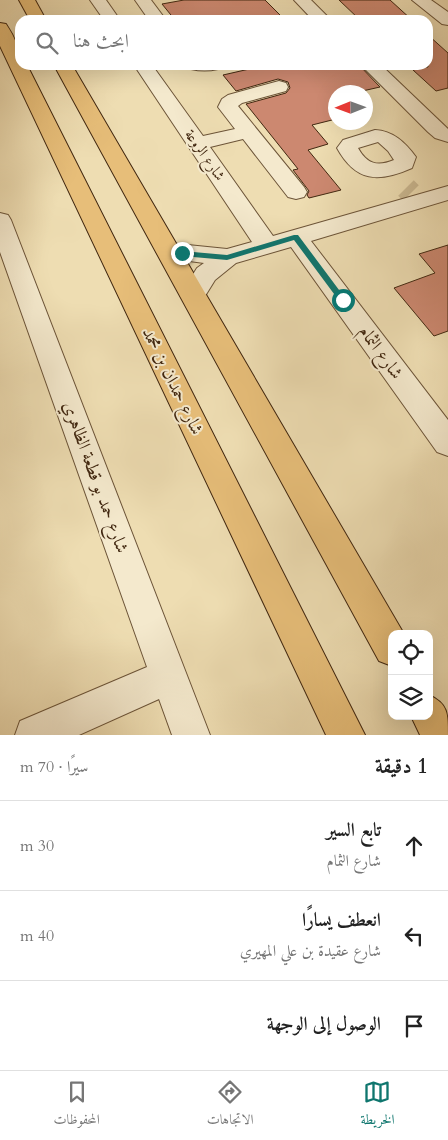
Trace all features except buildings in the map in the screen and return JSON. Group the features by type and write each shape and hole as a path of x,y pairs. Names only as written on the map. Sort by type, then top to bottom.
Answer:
{"main road":[{"path":"27,0 35,15"},
{"name":"شارع حمدان بن محمد","path":"0,28 15,59"},
{"name":"شارع حمدان بن محمد","path":"21,70 346,735"},
{"path":"66,70 388,641"},
{"path":"432,720 441,735"}],"street":[{"path":"143,0 154,15"},
{"path":"302,0 318,15"},
{"path":"420,0 448,20"},
{"path":"105,1 110,15"},
{"name":"شارع الروعة","path":"146,70 267,245"},
{"path":"375,70 435,128 448,136"},
{"path":"279,87 235,99 229,103 230,110 296,192"},
{"path":"197,144 247,132"},
{"path":"388,168 412,194"},
{"path":"193,295 206,274 227,257 296,237 412,194 448,193"},
{"name":"شارع حمد بو قطعة الظاهري","path":"0,220 191,735"},
{"name":"شارع الثمام","path":"296,237 448,442"},
{"path":"168,251 227,257"},
{"path":"34,735 169,676"}],"tunnel":[{"path":"406,188 411,193"}],"route":[{"path":"182,253 227,257 296,237 343,300"}]}
